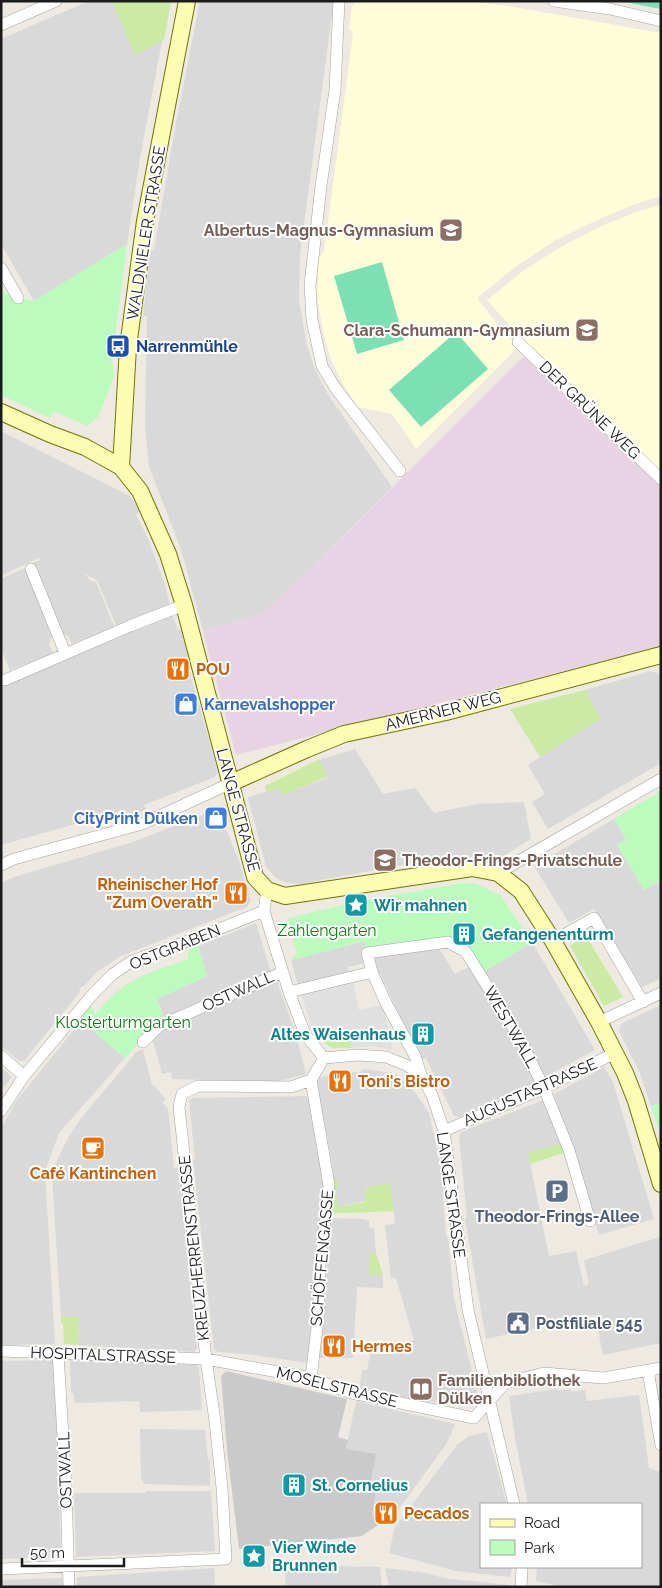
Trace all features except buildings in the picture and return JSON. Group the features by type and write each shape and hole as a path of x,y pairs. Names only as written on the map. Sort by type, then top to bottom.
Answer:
{"main road":[{"name":"WALDNIELER STRASSE","path":"121,467 128,348 144,231 187,1"},
{"path":"1,412 85,447 121,467"},
{"name":"LANGE STRASSE","path":"121,467 140,491 168,554 184,605 255,877 267,890"},
{"name":"AMERNER WEG","path":"231,783 307,748 344,734 446,712 660,656"},
{"path":"267,890 285,896 472,868 498,873 521,891 553,941 599,1022 636,1101 661,1184"}],"street":[{"path":"1,25 56,1"},
{"path":"339,1 335,90 321,186 310,285 312,320 322,366 336,389 400,471"},
{"path":"554,1 610,9 661,21"},
{"path":"1,268 18,298"},
{"name":"DER GRÜNE WEG","path":"518,342 661,478"},
{"path":"31,569 65,653"},
{"path":"5,680 65,653 184,605"},
{"path":"498,873 661,779"},
{"path":"1,864 142,824 231,783"},
{"name":"LANGE STRASSE","path":"267,890 264,911 289,992 306,1034 324,1058"},
{"name":"OSTGRABEN","path":"1,1111 24,1076 93,994 113,974 132,961 264,911"},
{"path":"553,941 594,918 643,1002"},
{"name":"WESTWALL","path":"372,972 367,952 448,942 466,952 519,1038 544,1088 569,1150 590,1221"},
{"name":"OSTWALL","path":"142,1042 159,1026 283,972"},
{"path":"289,992 372,972"},
{"name":"LANGE STRASSE","path":"372,972 386,1003 415,1056 421,1075 432,1095 444,1131 468,1310 514,1503"},
{"path":"599,1022 661,993"},
{"name":"AUGUSTASTRASSE","path":"444,1131 544,1088 615,1053"},
{"path":"311,1080 324,1058 358,1055 386,1057 406,1065 421,1075"},
{"path":"1,1056 24,1076"},
{"name":"KREUZHERRENSTRASSE","path":"68,1566 226,1559 222,1488 179,1107 182,1094 198,1086 291,1086 311,1080"},
{"name":"SCHÖFFENGASSE","path":"311,1080 329,1185 320,1265 318,1319 311,1378"},
{"name":"HOSPITALSTRASSE","path":"1,1351 206,1359"},
{"name":"OSTWALL","path":"58,1352 66,1487 69,1587"},
{"name":"MOSELSTRASSE","path":"206,1359 311,1378 352,1393 474,1418 490,1401"},
{"path":"490,1401 505,1383 544,1373 603,1378 648,1372 661,1368"},
{"path":"648,1372 661,1445"},
{"path":"1,1569 68,1566"},
{"path":"521,1587 522,1568"}],"shaded area":[{"path":"89,1 112,1 135,55 162,41 140,158 127,244 34,301 1,244 1,39"},
{"path":"200,1 332,1 333,7 300,254 299,300 307,346 315,369 327,393 392,487 320,560 260,615 203,631 181,549 149,467 145,425 147,316 143,316 150,250 154,250"},
{"name":"Albertus-Magnus-Gymnasium","path":"355,1 469,1 661,33 661,196 635,204 556,240 518,265 477,298 518,347 416,449 392,414 358,407 332,362 325,340 317,298 319,257 324,252 353,34 349,28 352,7"},
{"name":"Clara-Schumann-Gymnasium","path":"661,205 661,472 524,341 487,300 523,271 561,247 599,227 639,211"},
{"path":"524,356 661,487 661,646 236,755 203,631 260,615 320,560"},
{"path":"1,431 130,496 140,512 136,514 149,541 170,605 116,625 97,580 85,574 91,581 96,582 114,626 72,644 68,636 59,632 31,564 40,560 39,558 2,575 3,578 25,568 53,634 49,644 53,653 10,670 1,649"},
{"path":"173,615 178,630 185,629 192,655 185,657 218,772 215,777 144,805 146,810 125,820 121,811 1,845 1,686 126,635 137,627"},
{"path":"651,671 658,673 661,678 661,763 548,829 532,802 545,794 528,765 600,719 585,690"},
{"path":"355,749 383,794 415,788 434,813 477,804 524,802 531,839 502,857 446,857 300,884 287,883 276,878 266,867 248,797 280,788 282,795 327,778 319,760"},
{"path":"218,809 239,861 251,901 247,907 121,956 97,972 79,989 80,992 24,1061 19,1061 1,1046 1,883 17,876 133,842"},
{"path":"614,819 626,839 617,845 644,890 661,880 661,978 642,987 594,909 569,923 534,866"},
{"path":"256,923 271,973 165,1020 157,999 207,976 198,946"},
{"path":"365,941 367,950 366,963 348,967 349,973 298,986 292,960"},
{"path":"532,942 595,1050 545,1077 484,972"},
{"path":"438,947 455,974 471,966 505,1021 538,1081 459,1117 454,1116 426,1058 422,1059 405,1028 381,975 379,975 374,957"},
{"path":"353,980 359,1010 383,1005 393,1050 372,1046 352,1048 348,1035 323,1042 313,1030 300,992"},
{"path":"277,981 296,1035 299,1038 298,1042 306,1074 276,1082 172,1079 171,1072 162,1074 152,1038 179,1021"},
{"path":"661,1005 661,1102 651,1106 640,1073 619,1031 622,1023"},
{"path":"81,1021 125,1058 59,1133 45,1171 55,1344 1,1345 1,1128 17,1100"},
{"path":"143,1049 152,1085 166,1100 162,1102 168,1109 174,1168 179,1168 197,1348 194,1352 78,1345 79,1318 61,1316 53,1169 78,1122 134,1053"},
{"path":"1,1067 12,1077 1,1091"},
{"path":"604,1067 613,1082 654,1219 599,1235 554,1094"},
{"path":"363,1069 393,1073 399,1076 415,1092 429,1113 445,1196 443,1197 446,1236 448,1237 454,1299 479,1400 452,1403 423,1401 359,1390 362,1370 367,1370 372,1343 393,1345 414,1340 396,1278 391,1278 385,1225 395,1224 390,1183 366,1188 366,1201 338,1207 334,1189 332,1162 316,1078 348,1072 360,1072"},
{"path":"311,1096 324,1182 315,1320 308,1363 218,1352 214,1349 193,1160 195,1159 189,1101 192,1098"},
{"path":"546,1099 564,1143 528,1153 549,1256 576,1251 584,1286 589,1284 584,1260 660,1237 661,1343 603,1355 595,1315 486,1339 465,1219 467,1218 459,1136 461,1132"},
{"path":"332,1218 364,1219 369,1221 369,1228 374,1228 376,1253 370,1253 370,1275 383,1275 383,1288 357,1287 353,1358 318,1358"},
{"path":"103,1359 196,1365 199,1368 202,1410 140,1412 139,1401 74,1403 74,1393 71,1393 70,1360"},
{"path":"55,1360 61,1557 1,1559 1,1361"},
{"path":"226,1371 347,1399 338,1437 348,1440 346,1449 376,1454 370,1489 376,1491 372,1516 380,1518 378,1525 362,1536 239,1549 227,1450 221,1376"},
{"path":"557,1389 558,1391 571,1389 571,1392 585,1390 587,1401 639,1395 649,1468 660,1472 661,1587 563,1587 536,1581 537,1568 642,1568 642,1503 528,1503 509,1396"},
{"path":"356,1401 455,1424 447,1443 391,1520 372,1516 376,1491 370,1490 374,1470 346,1449"},
{"path":"140,1429 205,1430 208,1460 210,1460 210,1486 144,1484 141,1478"},
{"path":"487,1432 507,1503 480,1503 480,1568 512,1568 510,1577 456,1571 389,1553 395,1527 457,1445 469,1436"},
{"path":"146,1491 211,1491 215,1551 76,1557 74,1493 145,1493"},
{"path":"286,1565 380,1567 382,1587 285,1587"},
{"path":"214,1568 215,1587 77,1587 77,1577"},
{"path":"385,1568 426,1573 443,1578 508,1585 508,1587 389,1587"},
{"path":"62,1578 63,1587 1,1587 1,1580"}],"green space":[{"path":"112,1 171,1 164,40 135,55"},
{"path":"619,1 661,1 661,9"},
{"path":"127,244 112,359 114,377 98,417 87,426 54,411 50,418 1,395 1,292 34,301"},
{"path":"382,262 404,340 357,354 334,276"},
{"path":"456,332 488,369 421,427 389,390"},
{"path":"585,690 600,719 540,757 510,709"},
{"path":"319,759 327,777 282,795 280,788 266,792 265,786"},
{"path":"661,791 661,880 644,890 617,845 626,839 614,819"},
{"name":"Zahlengarten","path":"463,883 476,884 500,895 532,942 484,972 466,943 460,943 456,938 367,950 364,941 292,960 297,954 289,918 355,902"},
{"path":"586,936 623,997 604,1006 570,946"},
{"name":"Klosterturmgarten","path":"198,946 207,976 157,999 165,1020 155,1025 125,1058 81,1021 79,1017 90,1004 95,1015 126,985 148,974 188,959 189,948"},
{"path":"349,1035 352,1048 332,1048 323,1042"},
{"path":"661,1102 661,1137 651,1106"},
{"path":"564,1143 566,1152 530,1164 528,1153"},
{"path":"333,1179 336,1179 338,1189 335,1190 339,1207 366,1202 364,1192 367,1191 366,1188 390,1183 394,1211 332,1213"},
{"path":"370,1253 376,1253 383,1275 369,1275"},
{"path":"61,1316 79,1317 78,1345 64,1344"}],"place":[{"name":"Albertus-Magnus-Gymnasium","path":"451,230"},
{"name":"Clara-Schumann-Gymnasium","path":"587,330"},
{"name":"Narrenmühle","path":"118,346"},
{"name":"POU","path":"178,669"},
{"name":"Karnevalshopper","path":"186,704"},
{"name":"CityPrint Dülken","path":"216,818"},
{"name":"Theodor-Frings-Privatschule","path":"385,860"},
{"name":"Rheinischer Hof \"Zum Overath\"","path":"236,893"},
{"name":"Wir mahnen","path":"356,905"},
{"name":"Gefangenenturm","path":"464,934"},
{"name":"Altes Waisenhaus","path":"423,1034"},
{"name":"Toni's Bistro","path":"340,1081"},
{"name":"Café Kantinchen","path":"93,1148"},
{"name":"Theodor-Frings-Allee","path":"557,1191"},
{"name":"Postfiliale 545","path":"518,1323"},
{"name":"Hermes","path":"334,1346"},
{"name":"Familienbibliothek Dülken","path":"421,1389"},
{"name":"St. Cornelius","path":"294,1485"},
{"name":"Pecados","path":"386,1513"},
{"name":"Vier Winde Brunnen","path":"254,1556"}]}
